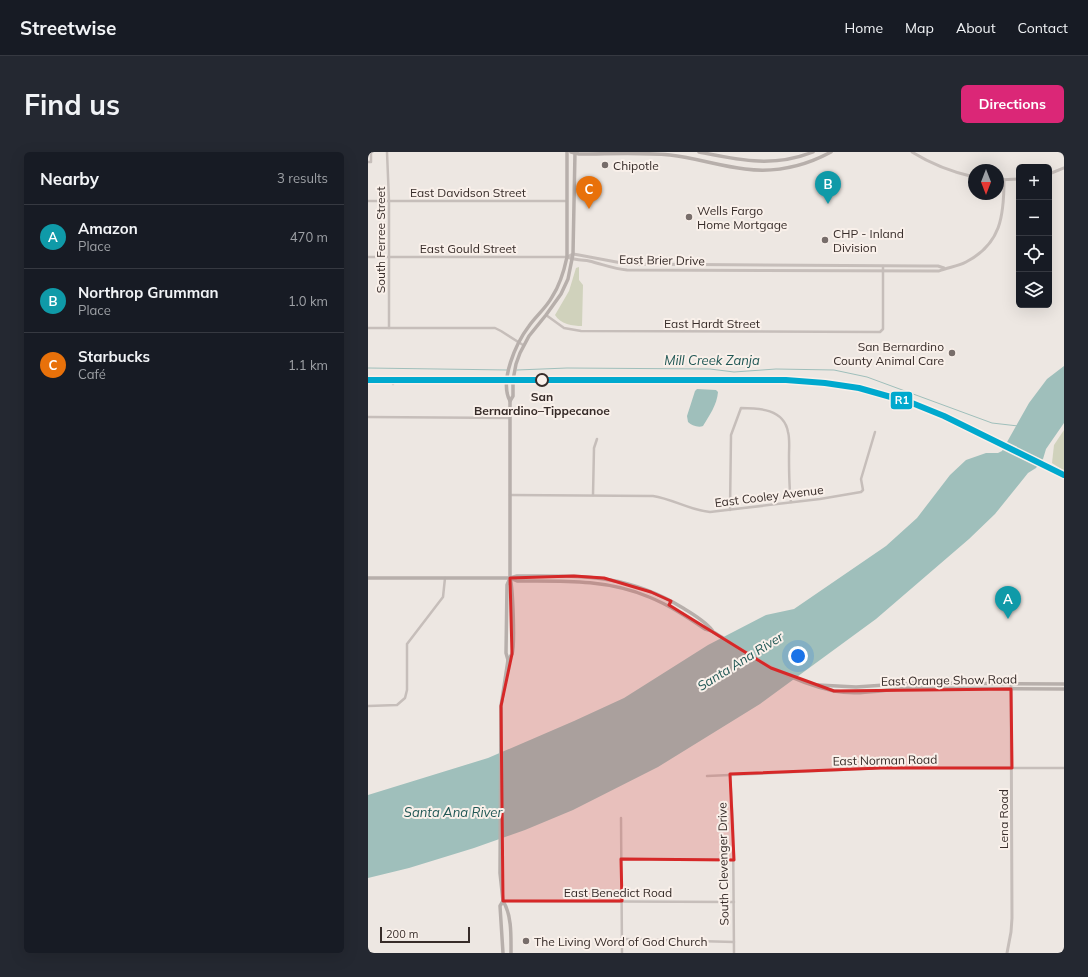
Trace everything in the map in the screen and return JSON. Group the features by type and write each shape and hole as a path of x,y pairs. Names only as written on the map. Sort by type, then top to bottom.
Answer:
{"main road":[{"path":"511,953 510,930 506,907 503,901 500,873 501,706 508,660 506,653 507,585 510,578 510,401 507,396 508,375 519,343 529,326 542,312 557,290 567,257 567,152"},
{"path":"510,401 513,396 516,364 523,345 546,315 564,287 573,259 573,152 579,154 669,155 736,168 766,170 796,166 831,152"},
{"path":"699,152 739,160 766,162 794,158 813,152"},
{"path":"542,312 546,315"},
{"path":"368,578 510,578 517,576 593,577 616,580 671,601 708,625 712,630"},
{"path":"510,578 517,581 584,581 604,584 639,593 668,606 705,628 712,630"},
{"path":"668,606 671,601"},
{"name":"East Orange Show Road","path":"712,630 771,668 789,676 834,691 865,692 910,688 1064,689"},
{"name":"East Orange Show Road","path":"811,684 855,687 914,683 1064,684"},
{"path":"968,684 968,689"},
{"path":"886,685 887,690"},
{"path":"503,901 500,906 503,953"}],"street":[{"path":"368,162 371,162 371,152"},
{"name":"South Ferree Street","path":"388,152 389,328"},
{"path":"912,152 941,167 968,175"},
{"path":"1052,173 1064,168"},
{"path":"1004,180 1016,179"},
{"name":"East Brier Drive","path":"567,257 627,270 939,271 944,268 957,266 974,258 984,249 995,235 1001,222 1003,200"},
{"name":"East Davidson Street","path":"368,201 567,201"},
{"path":"567,257 573,254"},
{"name":"East Brier Drive","path":"573,254 627,264 938,266 944,268"},
{"name":"East Gould Street","path":"368,257 567,257"},
{"path":"883,266 883,271"},
{"name":"East Hardt Street","path":"546,315 564,328 581,332 882,331 883,271"},
{"path":"368,328 495,328 523,345"},
{"path":"730,510 732,432 741,408 757,408 772,412 782,419 787,428 789,437 789,484 792,502"},
{"path":"368,417 510,418"},
{"name":"East Cooley Avenue","path":"510,495 653,496 666,499 687,508 717,512 861,492 863,490 861,479 875,432"},
{"path":"593,496 594,448 597,439"},
{"path":"368,706 397,705 405,698 407,690 407,644 443,597 445,578"},
{"name":"Lena Road","path":"1007,953 1012,918 1011,684"},
{"name":"East Norman Road","path":"707,776 881,768 1064,768"},
{"name":"South Clevenger Drive","path":"730,774 734,825 734,953"},
{"path":"621,818 622,953"},
{"path":"621,859 734,860"},
{"name":"East Benedict Road","path":"503,901 734,902"},
{"path":"622,939 734,942"}],"highlighted area":[{"path":"574,576 604,578 651,592 671,601 669,605 771,668 834,691 1011,689 1012,768 881,768 730,774 734,860 621,859 622,901 503,901 501,706 512,654 510,578"}],"green space":[{"path":"579,267 579,280 583,285 582,326 571,325 560,321 555,315 569,291 576,268"},
{"path":"1064,430 1064,471 1052,463 1054,445"}],"water":[{"name":"Santa Ana River","path":"1064,366 1064,423 1046,449 1043,459 1036,468 1028,473 995,514 969,539 876,619 760,704 658,767 573,810 525,830 474,848 409,868 368,878 368,795 488,758 574,721 624,698 708,645 766,615 794,609 886,546 917,518 950,475 966,460 986,453 998,453 1002,451 1029,403 1047,379"},
{"path":"697,389 716,390 718,392 712,410 701,427 689,423 687,416"}],"waterway":[{"name":"Mill Creek Zanja","path":"368,368 507,370"},
{"name":"Mill Creek Zanja","path":"517,370 567,368 710,369 734,372 776,369 834,370 867,377 992,423 1018,426"}],"transit line":[{"name":"R1","path":"368,380 786,380 825,383 859,388 912,403 944,416 1064,475"}],"place":[{"name":"Chipotle","path":"605,165"},
{"name":"Northrop Grumman","path":"828,204"},
{"name":"Starbucks","path":"589,209"},
{"name":"Wells Fargo Home Mortgage","path":"689,217"},
{"name":"CHP - Inland Division","path":"825,240"},
{"name":"San Bernardino County Animal Care","path":"952,353"},
{"name":"San Bernardino–Tippecanoe","path":"542,380"},
{"name":"Amazon","path":"1008,619"},
{"name":"The Living Word of God Church","path":"526,941"}]}
